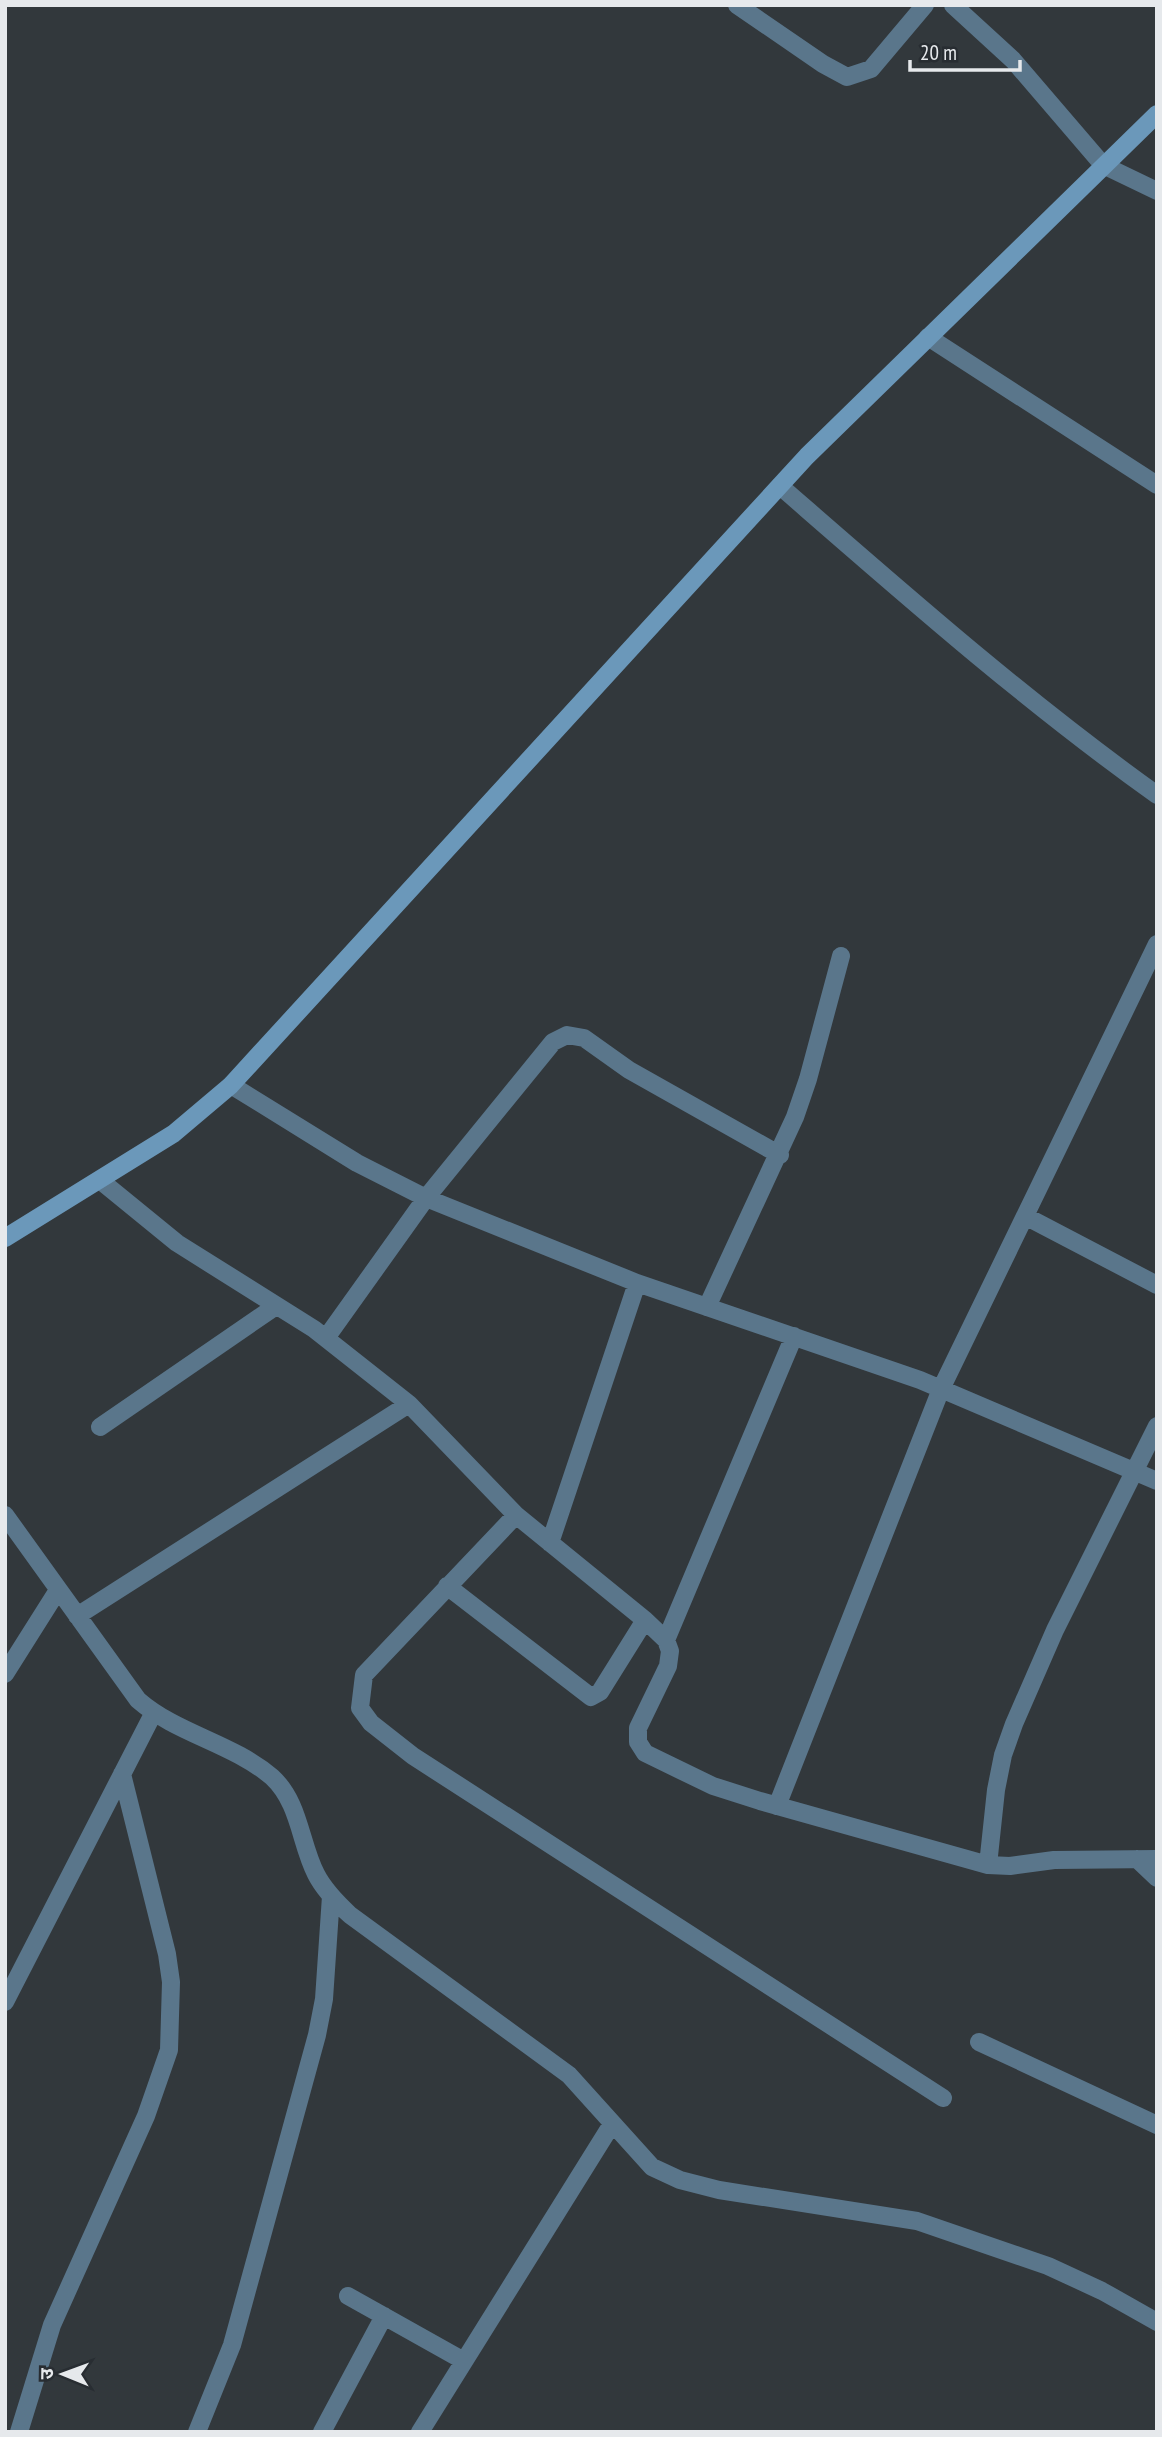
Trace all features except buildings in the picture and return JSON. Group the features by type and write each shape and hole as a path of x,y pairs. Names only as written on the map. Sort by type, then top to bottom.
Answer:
{"main road":[{"path":"5,1238 173,1134 232,1085 780,486 928,337 1157,114"}],"street":[{"path":"737,5 823,65 847,76 871,69 925,5"},
{"path":"953,5 1013,60 1103,165 1157,191"},
{"path":"928,337 1157,485"},
{"path":"780,486 963,647 1080,741 1157,795"},
{"path":"778,1806 941,1389 1157,944"},
{"path":"707,1307 780,1156 808,1079 841,957"},
{"path":"326,1338 426,1198 553,1042 567,1035 584,1038 628,1070 780,1156"},
{"path":"232,1085 357,1163 426,1198 637,1283 941,1389 1157,1481"},
{"path":"101,1181 177,1243 326,1338 409,1405 516,1515 666,1640 670,1651 668,1666 638,1728 638,1742 645,1753 713,1786 988,1865 1010,1866 1054,1860 1157,1859"},
{"path":"1025,1216 1157,1285"},
{"path":"550,1543 637,1283"},
{"path":"100,1427 276,1306"},
{"path":"666,1640 794,1336"},
{"path":"78,1616 409,1405"},
{"path":"988,1865 996,1790 1003,1755 1014,1724 1055,1630 1136,1473 1157,1426"},
{"path":"5,1515 138,1700 153,1714 239,1755 273,1778 291,1802 315,1873 331,1896 350,1915 569,2075 652,2167 680,2180 719,2190 917,2221 1048,2266 1102,2291 1157,2322"},
{"path":"516,1515 364,1675 360,1708 371,1723 413,1756 943,2098"},
{"path":"447,1586 591,1697 600,1692 645,1620"},
{"path":"5,1674 58,1590"},
{"path":"5,2002 153,1714"},
{"path":"19,2432 52,2325 146,2116 169,2050 172,2004 167,1954 122,1774"},
{"path":"1137,1859 1157,1878"},
{"path":"197,2432 232,2345 317,2035 328,1964 331,1896"},
{"path":"979,2042 1157,2125"},
{"path":"420,2432 612,2124"},
{"path":"348,2296 464,2361"},
{"path":"322,2432 384,2316"}]}
